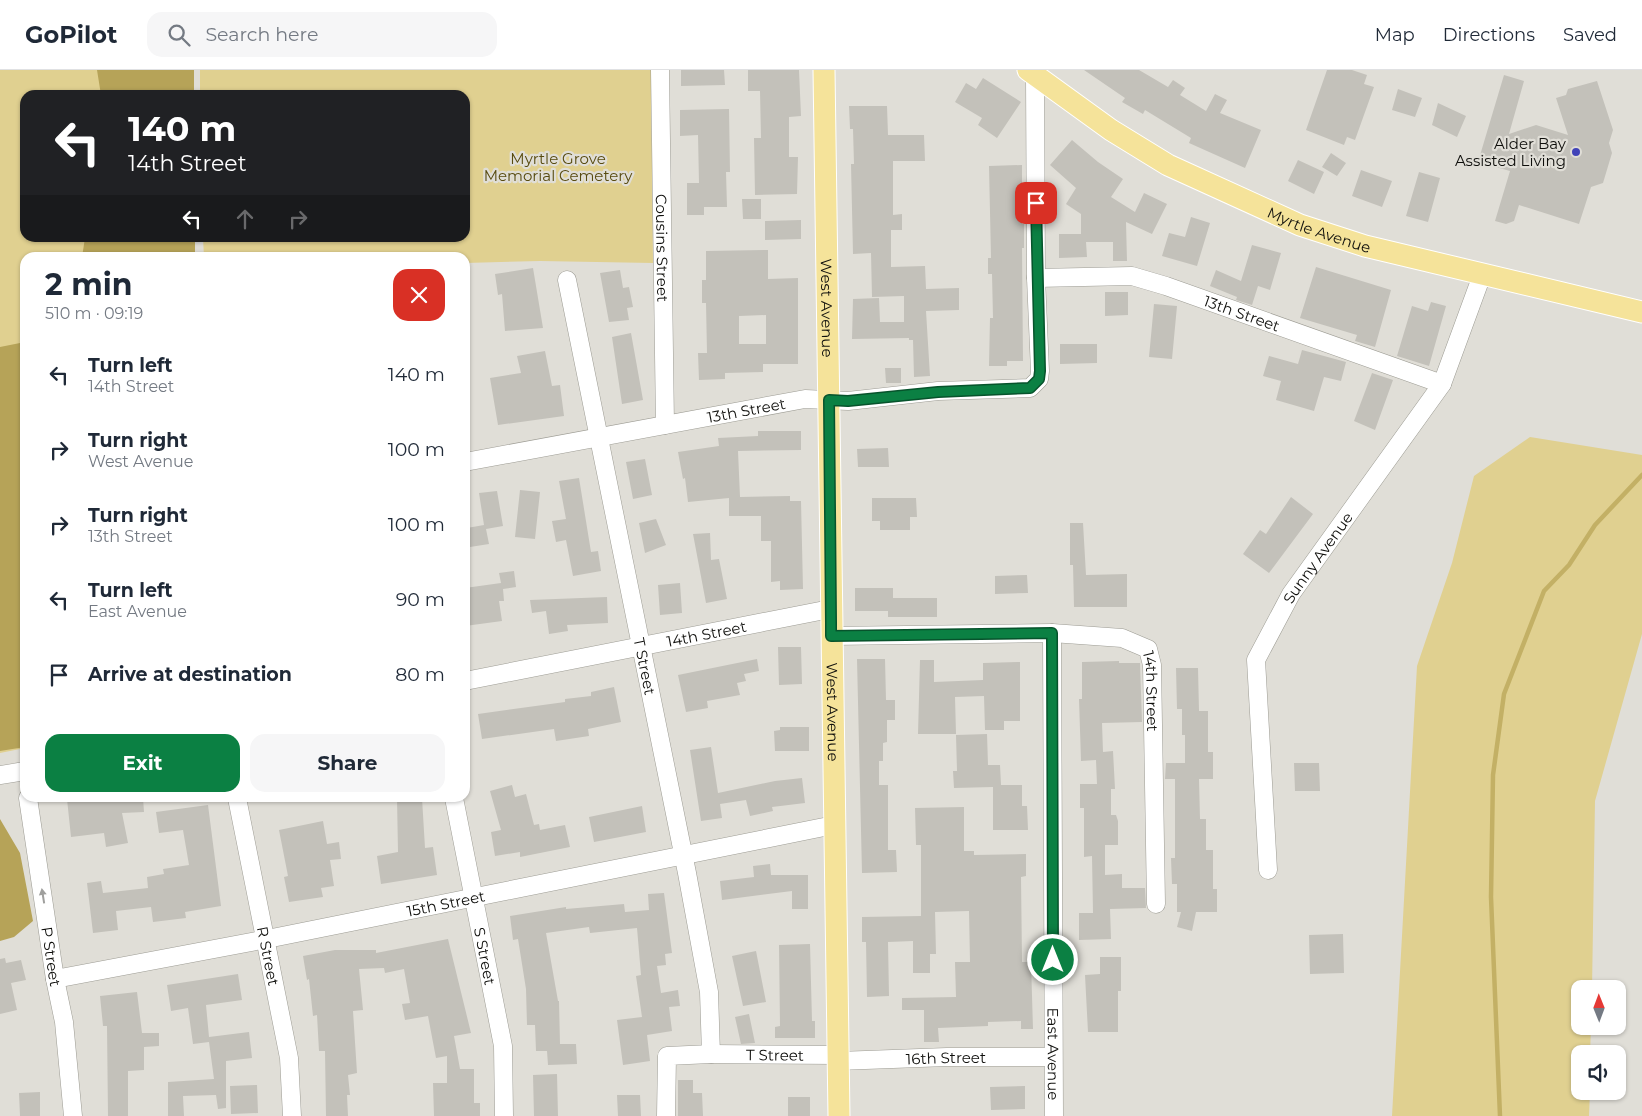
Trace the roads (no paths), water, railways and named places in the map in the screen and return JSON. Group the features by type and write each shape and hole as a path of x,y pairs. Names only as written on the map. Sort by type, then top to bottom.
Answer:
{"main road":[{"name":"West Avenue","path":"824,70 830,609 839,1116"},
{"name":"Myrtle Avenue","path":"1031,73 1111,130 1168,165 1245,202 1300,225 1365,246 1642,312"}],"street":[{"name":"Cousins Street","path":"660,70 665,425"},
{"path":"1031,73 1036,278"},
{"name":"Sunny Avenue","path":"1268,870 1256,660 1291,594 1442,384 1482,275"},
{"name":"13th Street","path":"470,461 805,399 848,401 938,392 1030,388 1039,379 1040,371 1036,278 1132,276 1166,286 1442,384"},
{"name":"T Street","path":"568,280 684,855 709,992 711,1054"},
{"name":"14th Street","path":"470,680 830,609"},
{"name":"14th Street","path":"831,636 1052,633 1122,638 1148,649 1151,656 1156,904"},
{"name":"East Avenue","path":"1052,633 1054,1116"},
{"path":"0,776 20,774"},
{"name":"P Street","path":"29,802 55,979 64,1022 74,1116"},
{"name":"R Street","path":"238,802 267,939 289,1058 292,1116"},
{"name":"S Street","path":"455,802 503,1046 504,1116"},
{"name":"15th Street","path":"55,979 267,939 473,896 834,825"},
{"name":"T Street","path":"666,1116 667,1056 711,1054 838,1058"},
{"name":"16th Street","path":"838,1058 1053,1057"}],"waterway":[{"path":"1500,1116 1491,897 1493,775 1504,694 1544,591 1569,565 1595,525 1642,475"}],"place":[{"name":"Alder Bay Assisted Living","path":"1576,152"}],"park label":[{"name":"Myrtle Grove Memorial Cemetery","path":"558,166"}]}
